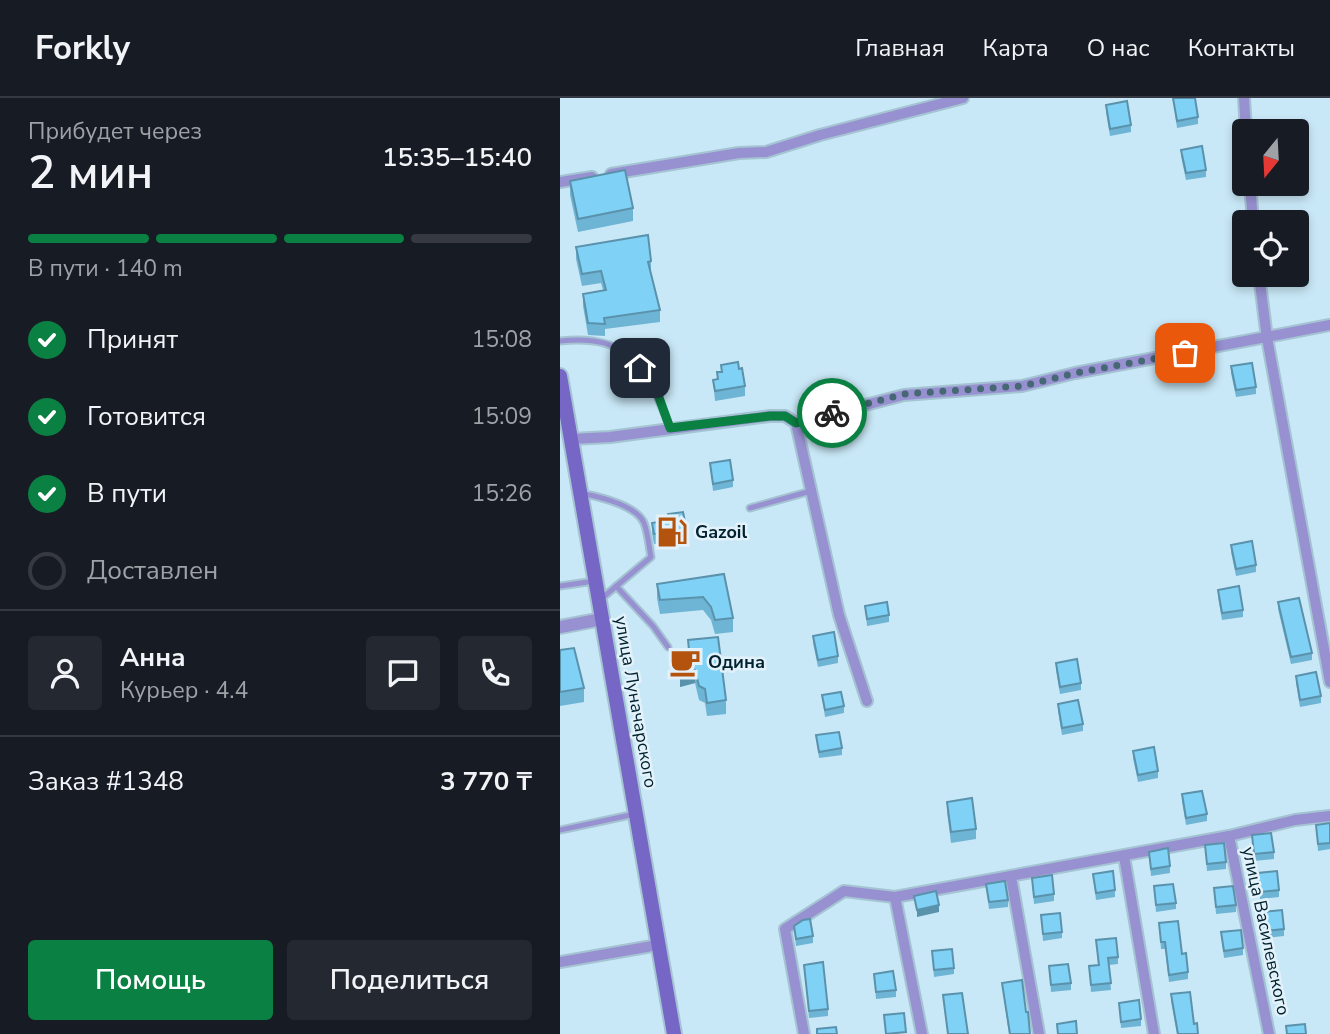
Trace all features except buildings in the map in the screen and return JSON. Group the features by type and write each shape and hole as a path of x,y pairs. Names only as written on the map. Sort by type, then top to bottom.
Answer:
{"main road":[{"name":"улица Луначарского","path":"560,376 566,441 580,494 674,1034"}],"street":[{"path":"560,182 739,153 766,152 820,135 963,98"},
{"path":"1244,98 1245,119"},
{"path":"1261,287 1267,338 1330,682"},
{"path":"796,423 904,394 1022,386 1075,373 1330,325"},
{"path":"566,441 770,416 785,416 796,423 839,615 867,701"},
{"path":"560,627 602,619"},
{"path":"804,1034 785,929 844,891 895,897 1229,836 1296,820 1330,816"},
{"name":"улица Василевского","path":"1229,836 1269,1034"},
{"path":"1124,856 1154,1034"},
{"path":"1011,877 1040,1034"},
{"path":"895,897 922,1034"},
{"path":"560,962 658,945"}],"lane":[{"path":"560,341 607,341 625,352 657,392 670,428"},
{"path":"750,508 811,491"},
{"path":"580,494 605,498 632,511 644,521 650,557 599,602"},
{"path":"560,586 595,581"},
{"path":"615,586 668,646"},
{"path":"560,830 635,814"}],"way so far":[{"path":"832,413 904,394 1022,386 1075,373 1185,353"}],"place":[{"name":"Gazoil","path":"672,532"},
{"name":"Одина","path":"685,662"}],"route":[{"path":"640,368 657,392 670,428 770,416 785,416 796,423 832,413"}]}
